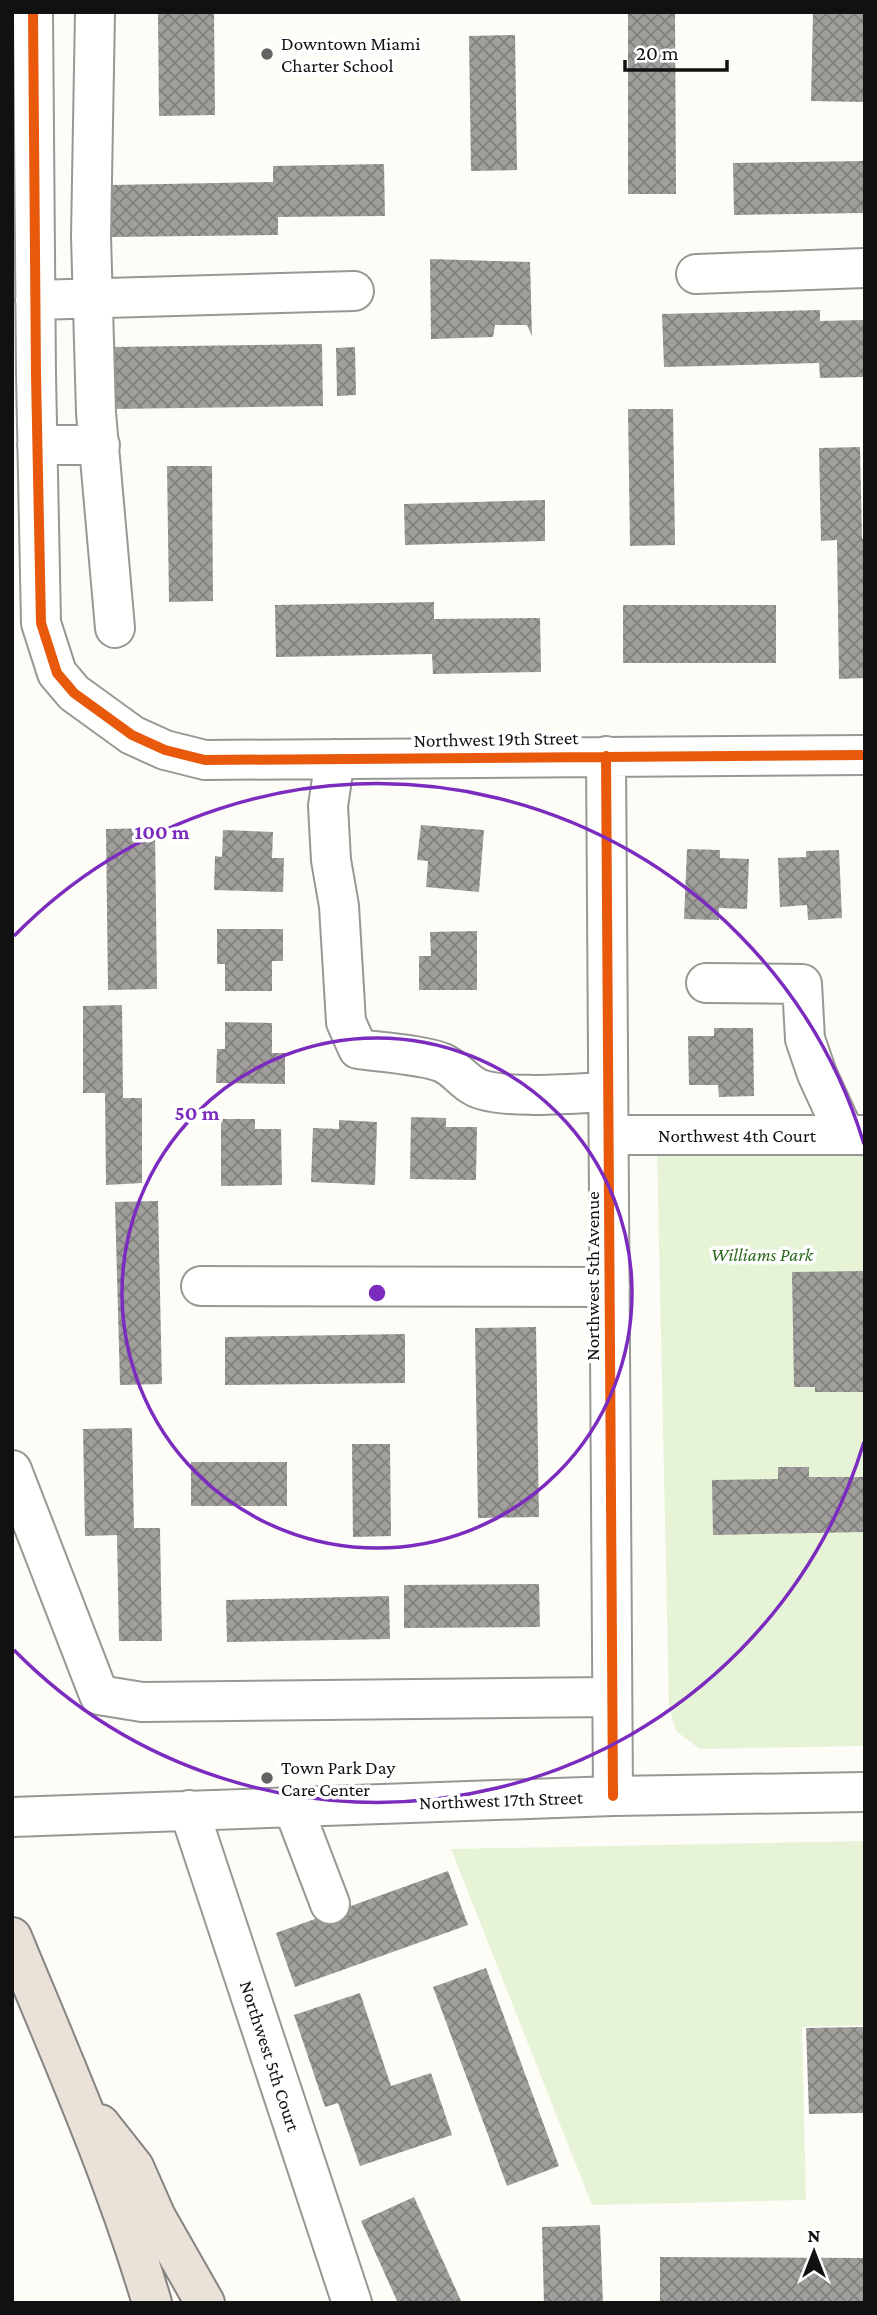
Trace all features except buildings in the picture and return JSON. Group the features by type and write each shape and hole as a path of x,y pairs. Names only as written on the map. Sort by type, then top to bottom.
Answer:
{"highway":[{"path":"12,1937 79,2097 152,2303"},
{"path":"79,2097 134,2167 156,2217 205,2303"}],"street":[{"name":"Northwest 19th Street","path":"33,12 35,300 24,376 37,445 27,623 57,673 74,693 132,735 164,750 205,760 865,755"},
{"path":"95,12 92,223 96,413 116,628"},
{"path":"696,274 865,268"},
{"path":"35,300 354,291"},
{"path":"37,445 100,445"},
{"name":"Northwest 5th Avenue","path":"606,756 613,1796"},
{"path":"335,759 328,806 331,860 339,906 346,1022 358,1049 443,1063 461,1079 481,1090 505,1093 608,1092"},
{"path":"706,983 802,984 805,1039 817,1074 855,1135"},
{"name":"Northwest 4th Court","path":"608,1135 855,1135"},
{"path":"201,1286 610,1287"},
{"path":"12,1470 99,1695 142,1702 612,1697"},
{"name":"Northwest 17th Street","path":"12,1816 613,1796 865,1792"},
{"path":"293,1807 330,1904"},
{"name":"Northwest 5th Court","path":"188,1810 352,2303"}],"green space":[{"name":"Williams Park","path":"865,1150 865,1746 700,1749 676,1731 669,1706 657,1151"},
{"path":"865,1841 865,2025 802,2027 806,2200 592,2205 451,1849"}],"cycle path":[{"path":"33,12 41,623 57,673 74,693 132,735 165,750 205,760 865,755"},
{"path":"606,756 613,1796"}],"place":[{"name":"Downtown Miami Charter School","path":"267,54"},
{"name":"Town Park Day Care Center","path":"267,1778"}]}
